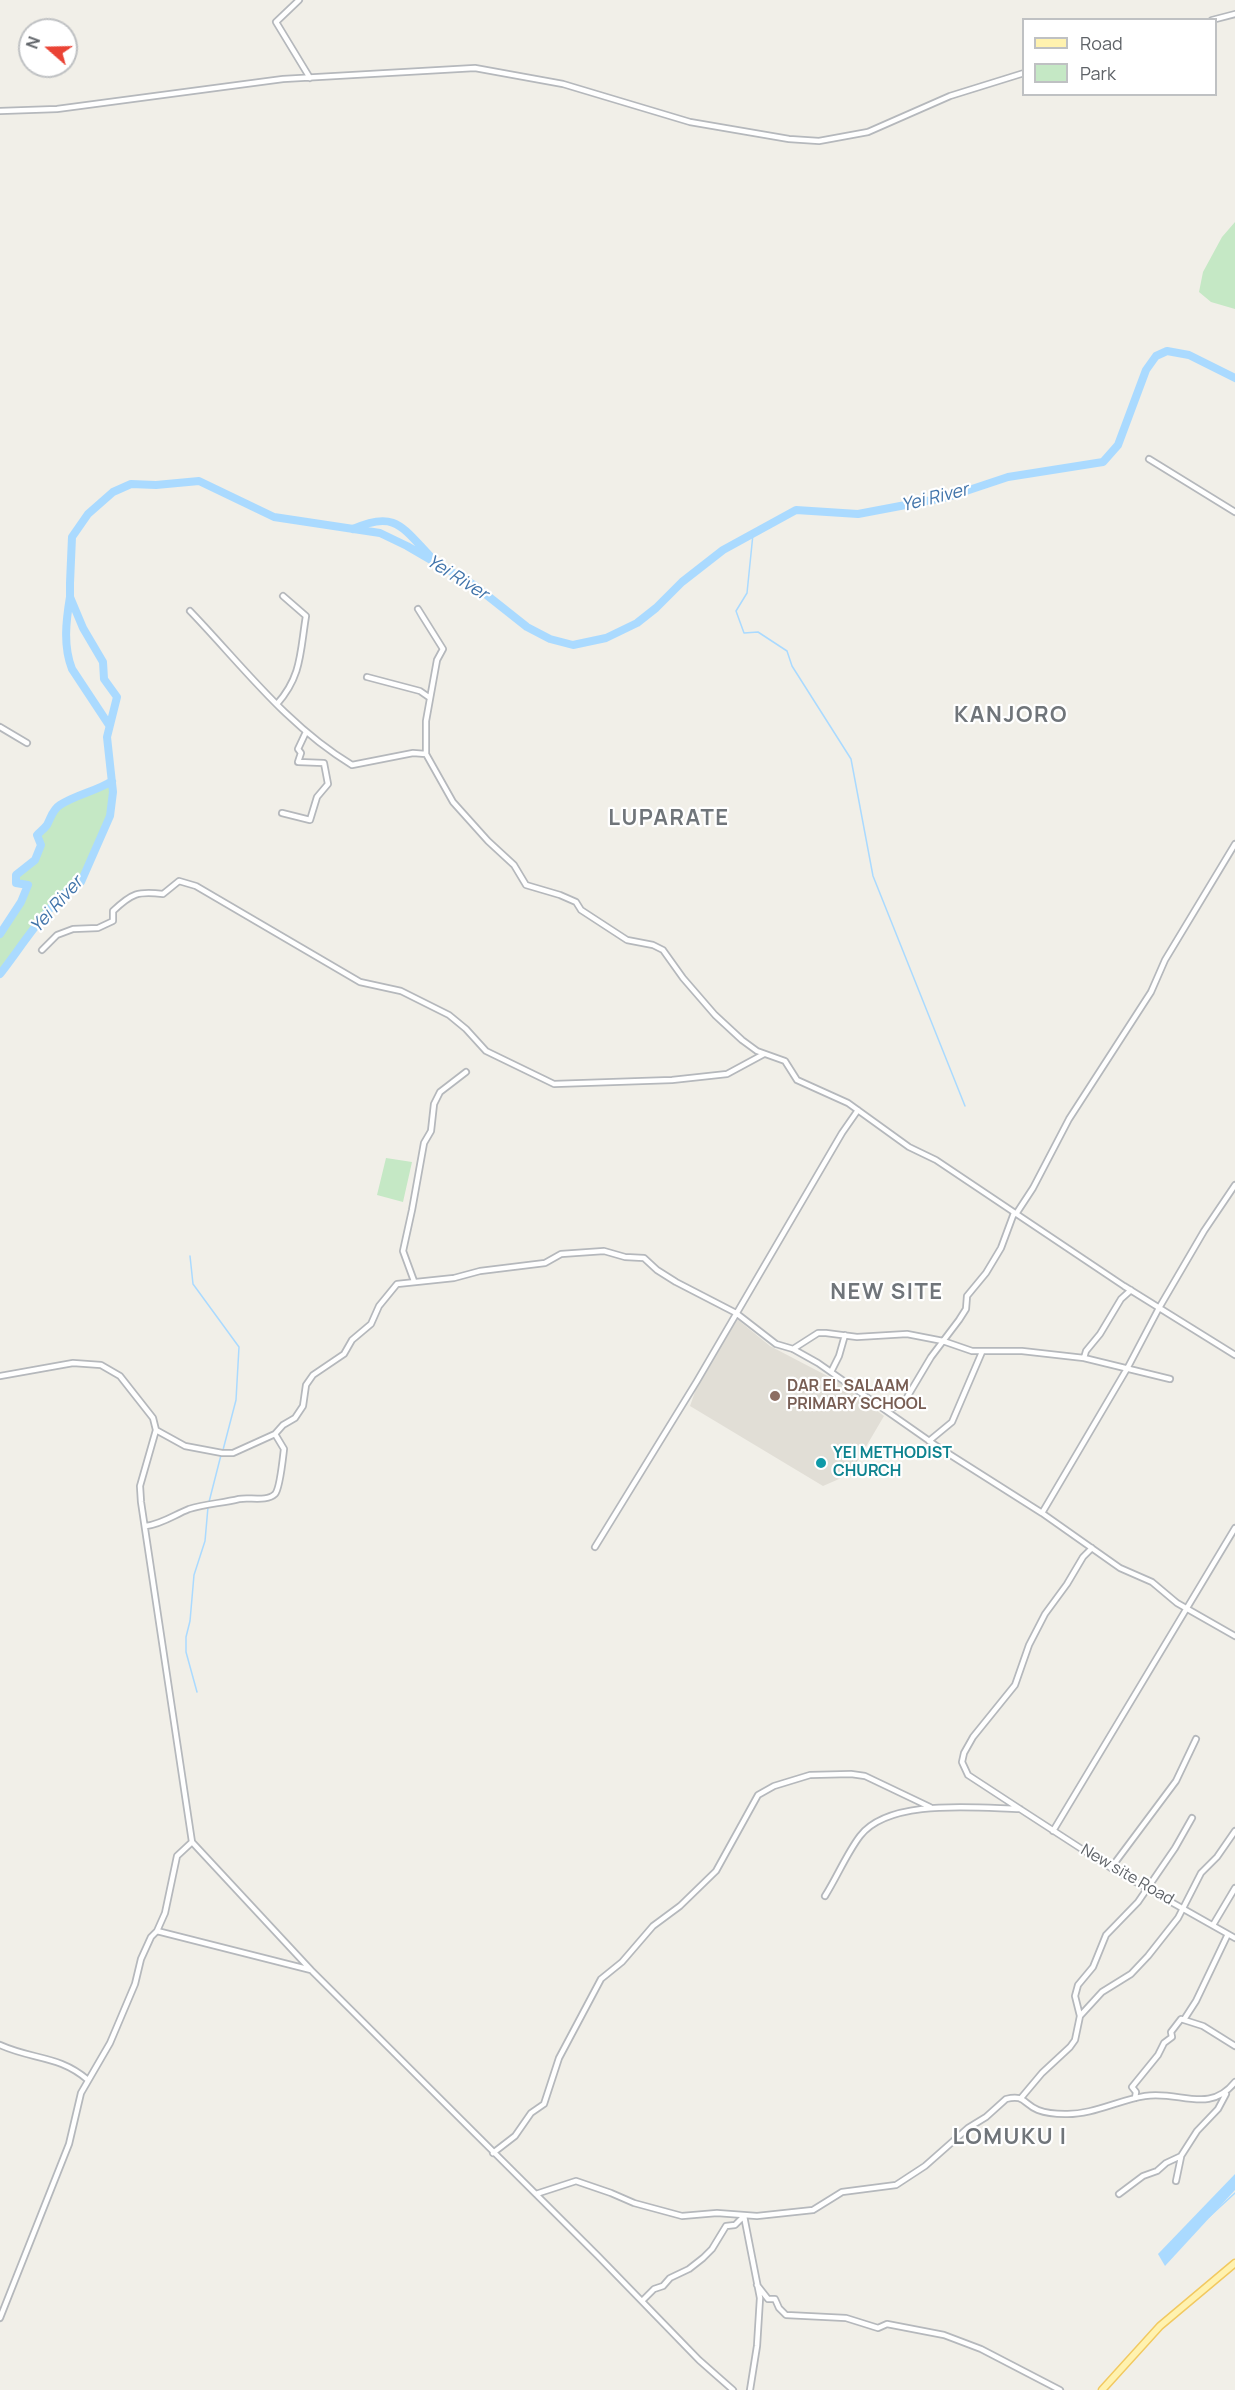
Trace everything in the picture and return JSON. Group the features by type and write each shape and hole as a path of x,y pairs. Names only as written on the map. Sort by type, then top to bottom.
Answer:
{"main road":[{"path":"1101,2390 1160,2326 1235,2263"}],"street":[{"path":"299,0 276,22 310,78"},
{"path":"1217,19 1235,14"},
{"path":"0,111 57,109 310,78 475,68 563,84 690,122 789,139 819,141 868,132 950,96 1022,73"},
{"path":"1149,459 1235,512"},
{"path":"278,704 290,689 295,678 306,616 283,596"},
{"path":"417,609 443,649 437,660 426,720 426,754 453,802 514,865 526,885 576,902 581,910 631,942 653,945 663,950 683,978 715,1015 742,1040 764,1054 784,1061 791,1067 792,1074 797,1080 848,1103 909,1148 936,1160 1131,1290 1235,1355"},
{"path":"190,611 224,650 306,732 330,752 352,765 402,755 426,754"},
{"path":"366,677 420,691 430,698"},
{"path":"0,727 27,743"},
{"path":"282,813 310,820 317,796 328,784 324,763 298,762 301,753 298,749 306,732"},
{"path":"883,1408 896,1407 906,1398 964,1313 967,1296 986,1273 1001,1248 1015,1214 1033,1188 1069,1119 1151,992 1165,960 1235,844"},
{"path":"42,950 57,935 74,929 98,928 113,921 113,911 141,891 163,894 179,881 196,886 360,982 401,991 448,1015 466,1029 486,1051 554,1084 672,1080 727,1074 764,1054"},
{"path":"414,1281 403,1251 424,1143 431,1131 434,1104 440,1092 466,1072"},
{"path":"595,1547 697,1381 842,1133 858,1110"},
{"path":"1041,1513 1128,1367 1204,1231 1235,1185"},
{"path":"156,1430 185,1446 222,1453 233,1453 275,1434 283,1425 295,1418 303,1406 306,1385 313,1375 344,1354 352,1340 371,1324 379,1306 397,1284 454,1278 480,1271 545,1263 561,1254 604,1251 625,1257 644,1258 676,1282 736,1313 776,1344 794,1349 831,1372 928,1441 1041,1513 1120,1568 1152,1582 1177,1604 1188,1608 1235,1636"},
{"path":"1084,1358 1121,1299 1131,1290"},
{"path":"794,1349 818,1334 857,1337 907,1334 982,1352 1022,1351 1084,1358 1170,1379"},
{"path":"831,1372 839,1356 845,1335"},
{"path":"928,1441 952,1422 982,1352"},
{"path":"0,1376 73,1363 100,1365 111,1369 125,1380 153,1418 156,1430 141,1486 157,1614 192,1842 311,1970 699,2360 733,2390"},
{"path":"146,1526 157,1524 204,1505 243,1498 268,1498 275,1495 285,1449 275,1434"},
{"path":"1053,1831 1235,1528"},
{"name":"New site Road","path":"1092,1548 1083,1557 1045,1614 1029,1645 1015,1685 987,1717 963,1754 962,1762 968,1775 1053,1831 1111,1868 1235,1938"},
{"path":"1111,1868 1176,1781 1196,1739"},
{"path":"493,2153 515,2136 531,2113 544,2104 559,2058 601,1979 622,1962 653,1926 680,1906 716,1871 758,1795 774,1786 810,1775 851,1774 865,1776 930,1807"},
{"path":"825,1896 860,1835 876,1820 930,1807 1020,1809"},
{"path":"1021,2098 1042,2073 1070,2047 1077,2032 1080,2016 1075,1996 1078,1985 1095,1962 1106,1935 1131,1910 1148,1887 1192,1818"},
{"path":"1080,2016 1102,1992 1140,1966 1171,1927 1201,1873 1217,1857 1235,1831"},
{"path":"0,2318 69,2144 81,2093 110,2043 135,1984 141,1959 165,1913 177,1856 192,1842"},
{"path":"1213,1925 1235,1888"},
{"path":"157,1931 311,1970"},
{"path":"1135,2098 1136,2092 1132,2087 1158,2055 1164,2043 1172,2037 1171,2032 1180,2020 1185,2018 1196,2001 1228,1934"},
{"path":"1185,2018 1203,2026 1235,2046"},
{"path":"0,2045 61,2062 74,2068 88,2080"},
{"path":"1176,2181 1181,2156 1197,2132 1218,2109 1235,2082"},
{"path":"536,2194 576,2181 634,2203 682,2216 717,2212 744,2216 813,2210 842,2192 896,2185 926,2166 968,2128 986,2117 1001,2101 1010,2098 1021,2098 1037,2110 1066,2114 1081,2113 1135,2098 1161,2095 1212,2098 1227,2092"},
{"path":"1119,2194 1143,2176 1157,2171 1166,2163 1181,2156"},
{"path":"744,2216 760,2298 757,2346 750,2390"},
{"path":"642,2301 654,2289 663,2286 670,2278 689,2269 703,2258 712,2249 726,2226 735,2225 744,2216"},
{"path":"757,2285 768,2299 775,2299 779,2308 786,2315 846,2318 878,2328 887,2324 944,2335 981,2349 1060,2390"}],"shaded area":[{"name":"DAR EL SALAAM PRIMARY SCHOOL","path":"737,1319 770,1346 837,1381 884,1416 854,1467 839,1479 823,1486 690,1406 697,1386"}],"green space":[{"path":"1235,222 1235,309 1211,302 1199,292 1203,272 1222,237"},
{"path":"112,781 110,816 81,882 71,888 49,910 0,974 0,934 21,902 27,886 16,883 16,875 35,860 41,845 37,835 47,825 57,807"},
{"path":"386,1158 412,1162 403,1202 377,1195"}],"water":[{"path":"1235,2174 1235,2190 1165,2266 1158,2254"}],"waterway":[{"name":"Yei River","path":"0,974 49,910 71,888 81,882 110,816 113,792 107,737 117,697 104,679 103,662 83,628 70,597 70,583 72,537 88,514 113,492 131,484 156,485 199,481 274,517 380,533 474,585 527,627 550,639 573,645 606,638 637,623 682,582 723,550 796,510 858,514 948,497 1008,477 1103,462 1118,445 1146,370 1156,356 1167,351 1189,355 1235,378"},
{"path":"353,529 379,521 397,524 430,556"},
{"path":"753,534 747,593 736,611 744,633 758,632 787,651 792,666 851,759 873,876 965,1106"},
{"path":"70,597 66,633 69,660 72,669 109,725"},
{"path":"0,934 21,902 28,885 16,883 16,875 35,860 41,845 37,835 47,825 55,809 66,801 112,781"},
{"path":"190,1256 193,1284 239,1347 236,1400 223,1450"},
{"path":"209,1502 221,1455"},
{"path":"197,1692 186,1652 186,1637 190,1621 194,1575 205,1541 208,1507"},
{"path":"1209,2217 1235,2193"}],"place":[{"name":"DAR EL SALAAM PRIMARY SCHOOL","path":"775,1396"},
{"name":"YEI METHODIST CHURCH","path":"821,1463"}],"district":[{"name":"KANJORO","path":"1011,716"},
{"name":"LUPARATE","path":"669,819"},
{"name":"NEW SITE","path":"887,1293"},
{"name":"LOMUKU I","path":"1010,2138"}]}
